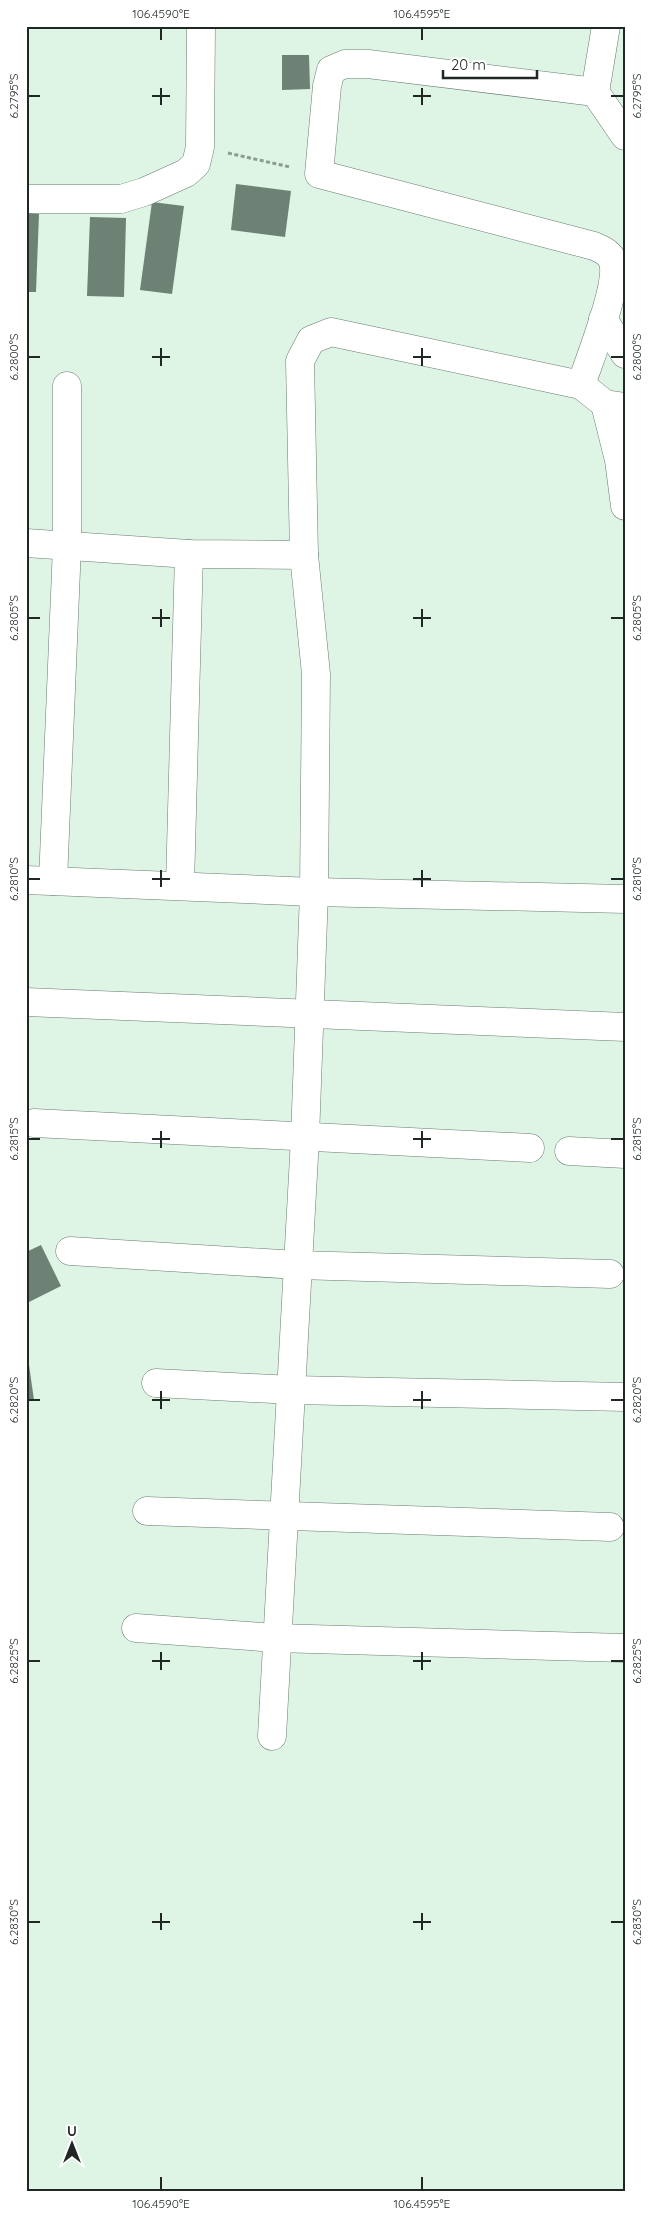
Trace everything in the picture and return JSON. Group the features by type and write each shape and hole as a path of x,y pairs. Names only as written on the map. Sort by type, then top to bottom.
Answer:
{"street":[{"path":"26,199 122,199 144,192 186,172 196,164 200,147 201,26"},
{"path":"606,26 595,92 625,136"},
{"path":"581,385 614,284 612,260 606,251 594,246 319,174 326,86 331,70 345,64 368,64 595,92"},
{"path":"603,318 625,354"},
{"path":"272,1736 305,1138 308,1014 314,892 316,674 304,555 300,361 311,340 331,332 581,385 615,406 625,506"},
{"path":"67,386 67,546 39,881 180,885 314,892 625,899"},
{"path":"26,544 189,554 304,555"},
{"path":"180,885 189,554"},
{"path":"26,1002 625,1028"},
{"path":"34,1123 530,1148"},
{"path":"569,1151 625,1154"},
{"path":"70,1252 297,1265 610,1274"},
{"path":"156,1383 292,1390 625,1397"},
{"path":"147,1511 610,1527"},
{"path":"136,1628 276,1638 625,1648"}],"path":[{"path":"200,147 319,174"}],"building":[{"path":"282,55 309,55 310,89 282,90"},
{"path":"236,184 291,191 285,237 231,230"},
{"path":"152,202 184,206 172,294 140,290"},
{"path":"26,213 39,214 36,292 26,292"},
{"path":"90,217 126,218 124,297 87,296"},
{"path":"41,1245 61,1286 29,1302 26,1297 26,1252"},
{"path":"26,1344 34,1400 26,1401"}]}
